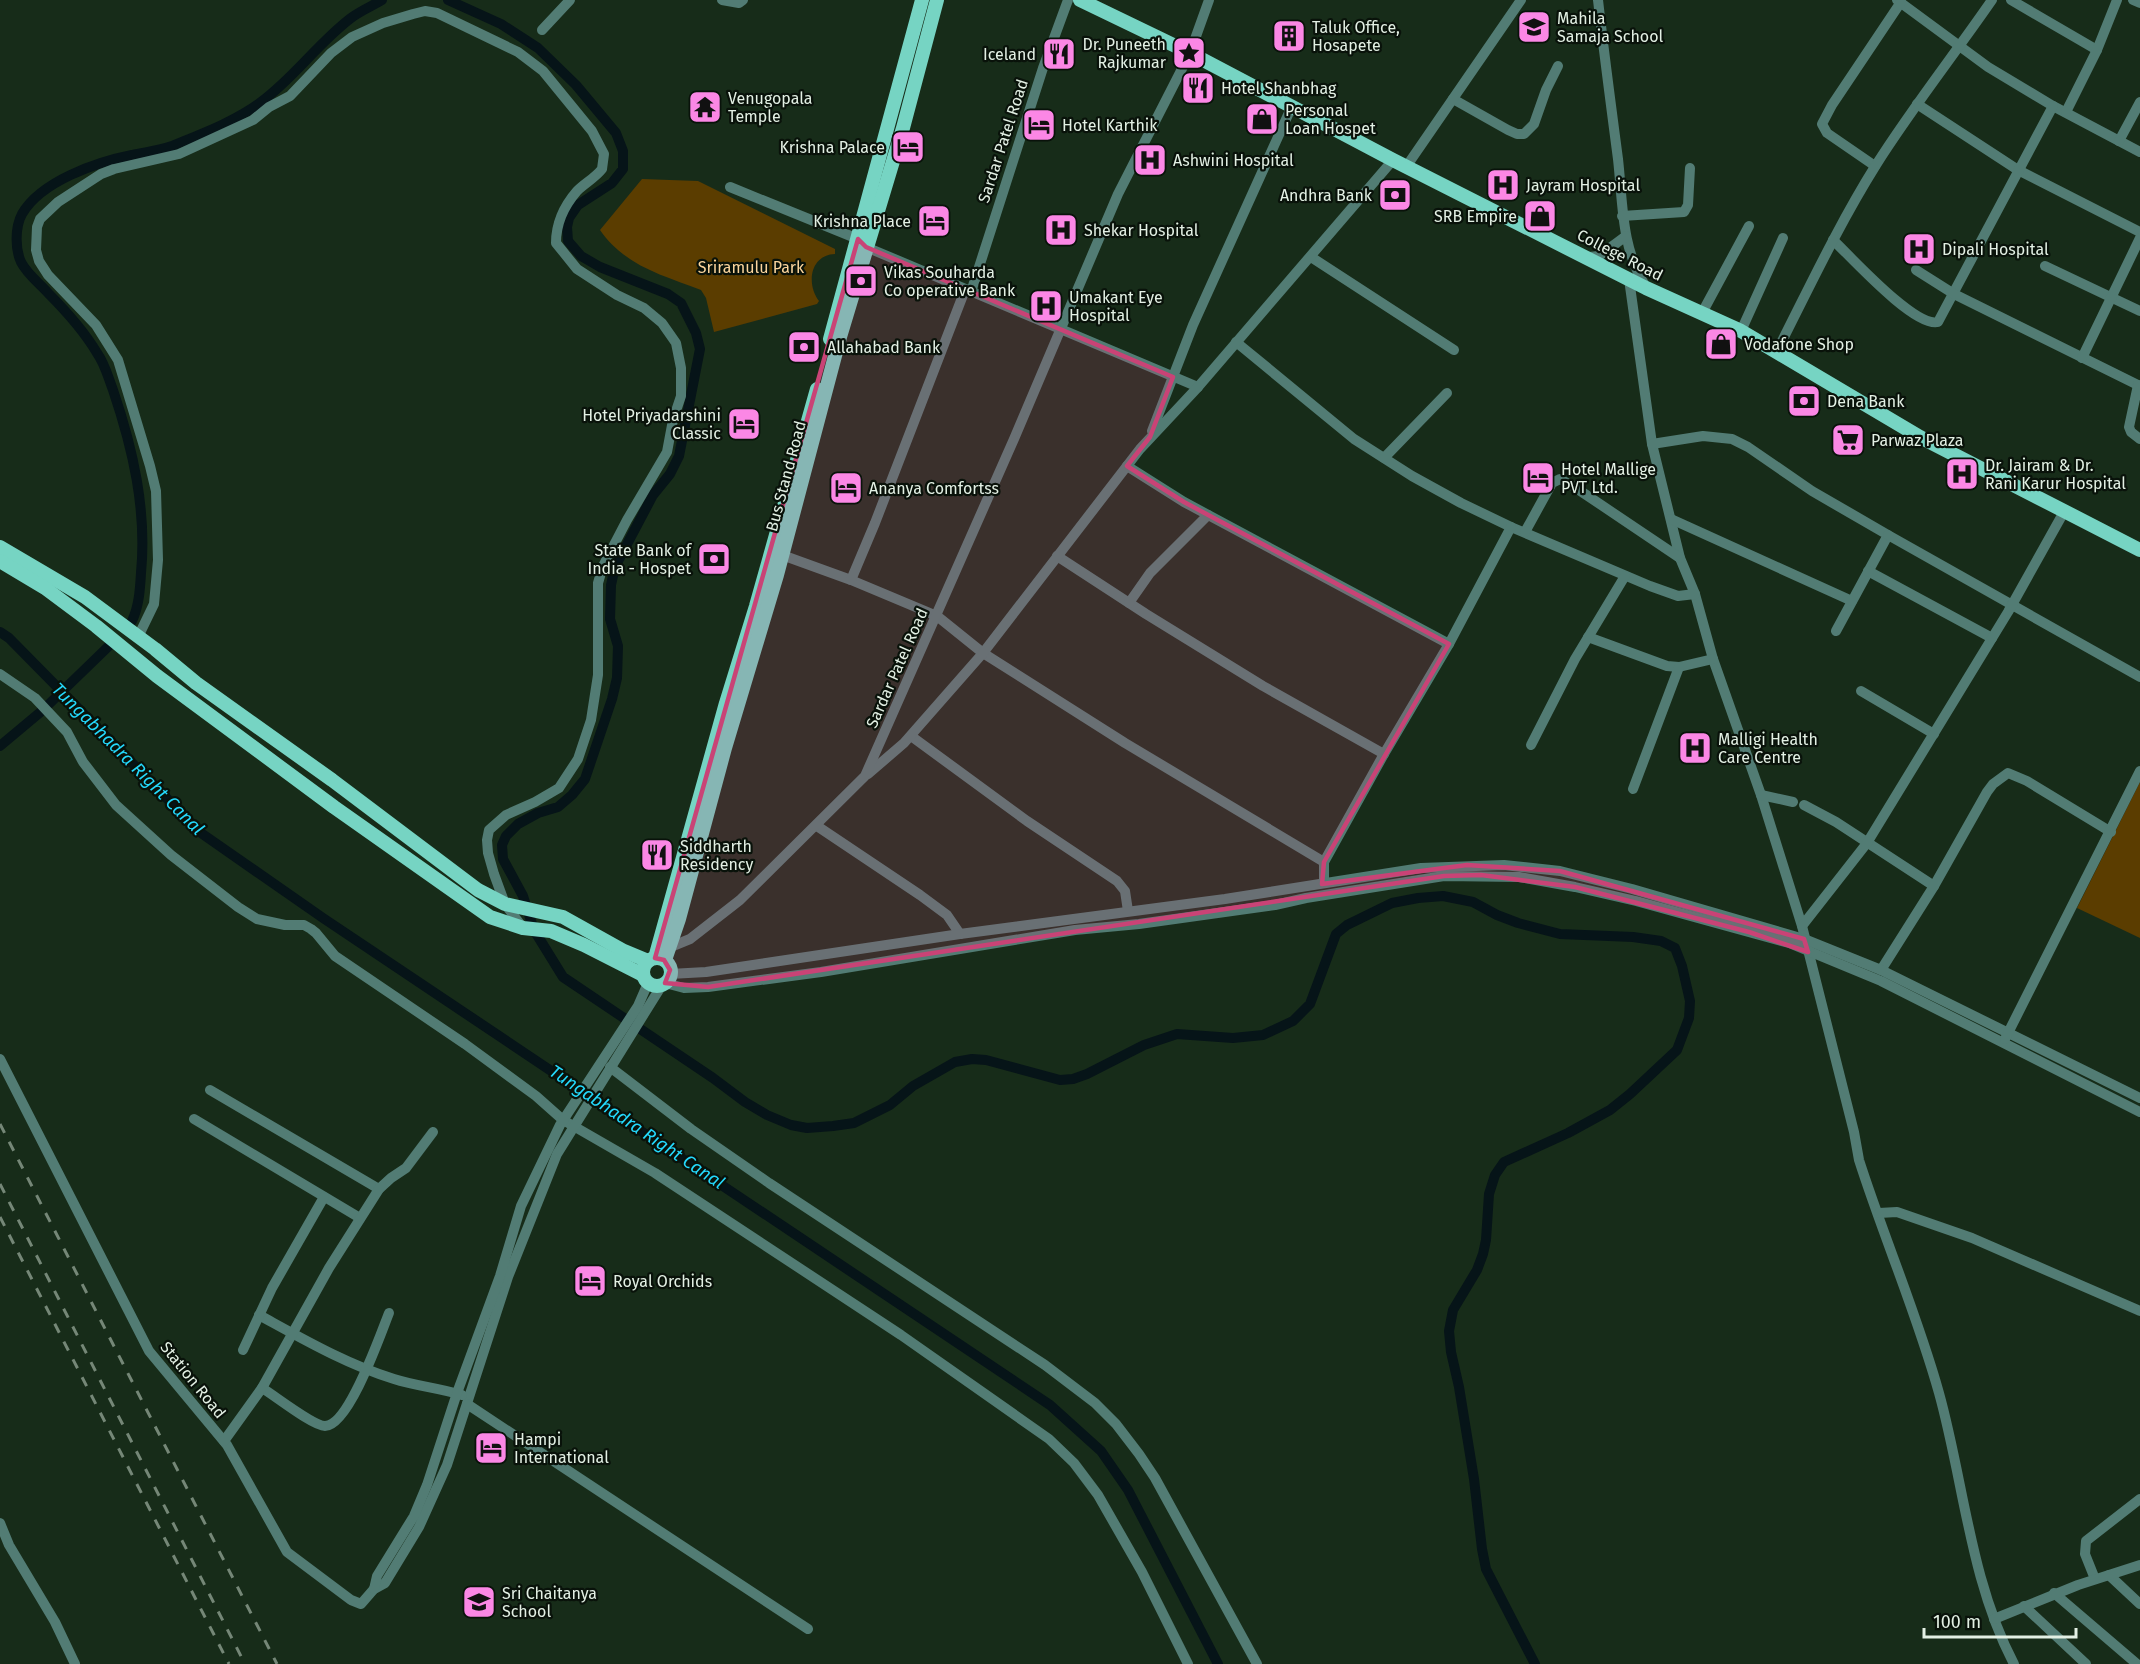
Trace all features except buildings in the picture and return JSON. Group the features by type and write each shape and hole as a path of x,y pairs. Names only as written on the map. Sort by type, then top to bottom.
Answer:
{"main road":[{"name":"Bus Stand Road","path":"658,980 644,967 659,957 726,703 776,555 862,243 922,0"},
{"name":"Bus Stand Road","path":"862,243 903,128 937,0"},
{"name":"College Road","path":"1080,0 1190,53 1393,160 1589,257 1646,288 1741,331 1920,437 2140,550"},
{"path":"0,547 85,597 196,683 332,780 478,890 510,905 557,915 624,951 659,957 669,965 658,980 551,931 525,928 490,917 325,800 157,676 45,588 0,561"}],"street":[{"path":"542,30 570,0"},
{"path":"722,0 739,3 743,0"},
{"name":"Sardar Patel Road","path":"851,580 968,291 1042,68 1068,0"},
{"name":"Sardar Patel Road","path":"659,957 690,939 740,900 865,776 937,616 1118,194 1190,53 1209,0"},
{"path":"1406,166 1521,0"},
{"path":"1598,0 1621,186 1622,216 1635,268 1646,288"},
{"path":"1777,351 1833,240 1875,166 1992,0"},
{"path":"2011,0 2097,50"},
{"path":"2066,112 2097,50 2117,0"},
{"path":"2133,0 2140,3"},
{"path":"1875,166 1827,133 1822,124 1899,1 1988,67 2053,106 2140,152"},
{"path":"138,637 153,604 158,560 157,510 150,466 118,360 96,325 48,274 39,261 36,237 40,219 72,191 100,174 114,168 179,154 253,120 269,107 290,96 341,44 383,23 425,11 437,13 531,60 552,81 586,123 604,154 602,169 578,191 561,217 556,230 556,243 577,270 617,295 644,308 662,322 676,343 681,396 673,420 667,452 627,520 603,566 598,583 600,609 597,686 591,720 578,759 559,788 506,815 489,830 488,854 510,905 525,928"},
{"path":"1453,99 1508,130 1524,134 1533,124 1543,96 1558,66"},
{"path":"2119,141 2140,102"},
{"path":"1917,104 2018,170 2140,232"},
{"path":"1150,438 1193,325 1292,106"},
{"path":"1833,240 1899,303 1918,317 1930,322 1938,322 2053,106"},
{"path":"865,776 911,736 983,653 1126,466 1198,387 1393,160"},
{"path":"1622,216 1684,212 1688,205 1690,168"},
{"path":"730,187 1060,331 1198,387"},
{"path":"1702,313 1749,226"},
{"path":"1589,257 1599,256 1626,236"},
{"path":"1741,331 1782,238"},
{"path":"2082,358 2140,238"},
{"path":"1311,257 1454,350"},
{"path":"2045,266 2140,311"},
{"path":"1916,270 1954,294 2139,385 2129,427 2131,432 2140,439"},
{"path":"1629,279 1652,444 1680,558 1695,594 1713,659 1761,795 1802,926 1859,1160 1938,1390 1972,1542 1994,1619 2014,1664"},
{"path":"1236,342 1354,439 1461,503 1625,576 1678,596 1695,594"},
{"path":"1384,458 1447,393"},
{"path":"1652,444 1703,436 1732,439 1812,491 2140,677"},
{"path":"1126,466 1184,502 1449,644"},
{"path":"1525,532 1552,483 1560,479 1680,558"},
{"path":"1802,926 1867,843 1992,638 2065,510"},
{"path":"1130,603 1150,573 1208,515"},
{"path":"1671,519 1852,601"},
{"path":"1324,883 1324,862 1449,644 1511,527"},
{"path":"1836,631 1888,535"},
{"path":"776,555 851,580 937,616 983,653 1125,743 1324,862"},
{"path":"1057,556 1263,686 1384,754"},
{"path":"1868,571 1992,638"},
{"path":"1531,745 1575,658 1625,576"},
{"path":"1588,637 1660,664 1679,667 1713,659"},
{"path":"1633,789 1679,667"},
{"path":"0,674 35,698 67,732 83,762 116,806 204,882 238,907 257,919 285,925 304,925 311,929 335,956 465,1044 565,1117 655,1173 901,1335 1049,1439 1074,1463 1098,1495 1142,1572 1188,1664"},
{"path":"1861,691 1934,734"},
{"path":"911,736 1027,821 1116,881 1125,891 1128,911"},
{"path":"2006,1038 2140,771"},
{"path":"1881,970 1934,886 1987,792 1993,784 2008,773 2027,781 2111,831"},
{"path":"1761,795 1799,804 1836,822 1934,886"},
{"path":"817,826 947,915 960,934"},
{"path":"658,980 960,934 1225,899 1421,868 1504,865 1549,870 1632,889 1804,939 1881,970 2140,1112"},
{"path":"658,980 684,988 708,987 821,972 1075,930 1212,914 1444,876 1519,877 1575,886 1789,943 1881,981 2140,1098"},
{"path":"375,1588 376,1576 414,1516 427,1485 457,1393 500,1276 521,1206 565,1117 603,1071 658,980"},
{"name":"Station Road","path":"0,1059 149,1351 224,1442 287,1552 361,1604 375,1588 385,1583 420,1527 447,1465 508,1277 557,1154 603,1071"},
{"path":"603,1071 1046,1365 1095,1403 1116,1424 1155,1478 1257,1664"},
{"path":"210,1090 379,1189"},
{"path":"194,1119 360,1218"},
{"path":"224,1442 262,1388 329,1268 379,1189 406,1168 433,1132"},
{"path":"243,1350 286,1260 324,1197"},
{"path":"1878,1213 1898,1212 1972,1239 2140,1311"},
{"path":"262,1388 313,1422 328,1426 346,1410 389,1313"},
{"path":"259,1315 366,1369 396,1380 457,1393 808,1629"},
{"path":"2095,1579 2085,1554 2086,1541 2138,1504"},
{"path":"0,1523 9,1545 55,1622 75,1664"},
{"path":"1994,1619 2054,1593 2139,1567"},
{"path":"2109,1575 2140,1604"},
{"path":"2054,1593 2138,1664"},
{"path":"2024,1606 2086,1664"}],"highlighted area":[{"path":"858,239 866,247 1173,377 1150,437 1127,466 1184,502 1449,644 1324,862 1322,884 1467,865 1560,871 1804,939 1808,952 1749,932 1575,887 1481,875 1444,876 708,987 665,983 670,970 664,960 655,958"}],"green space":[{"name":"Sriramulu Park","path":"642,179 698,181 835,249 835,254 820,259 813,272 813,287 819,301 817,304 714,332 706,298 701,290 658,274 633,261 610,242 600,230"},
{"path":"2140,782 2140,938 2077,908"}],"waterway":[{"path":"132,621 140,592 142,526 137,480 127,435 100,357 74,322 30,275 21,262 17,238 22,214 42,192 71,175 103,163 172,146 241,115 273,93 339,28 355,15 382,0"},
{"path":"448,0 501,24 538,48 576,85 616,133 623,151 623,169 612,183 578,205 569,218 568,241 581,256 600,267 668,294 681,303 696,333 700,349 679,456 670,474 653,495 615,567 611,585 610,619 618,646 617,678 585,779 558,807 538,813 518,824 506,836 502,845 503,859 523,896 534,930 563,977 745,1102 767,1115 791,1125 807,1128 854,1123 890,1105 913,1086 955,1062 972,1059 986,1060 1060,1080 1073,1079 1144,1045 1177,1034 1233,1038 1263,1035 1293,1021 1310,1004 1336,934 1347,925 1392,903 1443,896 1473,902 1518,923 1560,934 1633,937 1661,941 1675,948 1682,966 1690,1001 1689,1018 1677,1050 1610,1110 1568,1133 1504,1162 1495,1175 1489,1194 1483,1254 1477,1270 1453,1310 1449,1331 1451,1352 1474,1479 1486,1569 1535,1664"},
{"name":"Tungabhadra Right Canal","path":"0,632 9,638 201,833 323,918 1050,1405 1101,1451 1128,1490 1218,1664"},
{"path":"49,704 112,643"},
{"path":"0,746 43,710"}],"railway":[{"path":"0,1124 277,1664"},
{"path":"0,1184 245,1664"},
{"path":"0,1217 229,1664"}],"place":[{"name":"Mahila Samaja School","path":"1534,27"},
{"name":"Taluk Office, Hosapete","path":"1289,36"},
{"name":"Dr. Puneeth Rajkumar","path":"1189,53"},
{"name":"Iceland","path":"1059,54"},
{"name":"Hotel Shanbhag","path":"1198,88"},
{"name":"Venugopala Temple","path":"705,107"},
{"name":"Personal Loan Hospet","path":"1262,119"},
{"name":"Hotel Karthik","path":"1039,125"},
{"name":"Krishna Palace","path":"908,147"},
{"name":"Ashwini Hospital","path":"1150,160"},
{"name":"Jayram Hospital","path":"1503,185"},
{"name":"Andhra Bank","path":"1395,195"},
{"name":"SRB Empire","path":"1540,216"},
{"name":"Krishna Place","path":"934,221"},
{"name":"Shekar Hospital","path":"1061,230"},
{"name":"Dipali Hospital","path":"1919,249"},
{"name":"Vikas Souharda Co operative Bank","path":"861,281"},
{"name":"Umakant Eye Hospital","path":"1046,306"},
{"name":"Vodafone Shop","path":"1721,344"},
{"name":"Allahabad Bank","path":"804,347"},
{"name":"Dena Bank","path":"1804,401"},
{"name":"Hotel Priyadarshini Classic","path":"744,424"},
{"name":"Parwaz Plaza","path":"1848,440"},
{"name":"Dr. Jairam & Dr. Rani Karur Hospital","path":"1962,474"},
{"name":"Hotel Mallige PVT Ltd.","path":"1538,478"},
{"name":"Ananya Comfortss","path":"846,488"},
{"name":"State Bank of India - Hospet","path":"714,559"},
{"name":"Malligi Health Care Centre","path":"1695,748"},
{"name":"Siddharth Residency","path":"657,855"},
{"name":"Royal Orchids","path":"590,1281"},
{"name":"Hampi International","path":"491,1448"},
{"name":"Sri Chaitanya School","path":"479,1602"}]}
